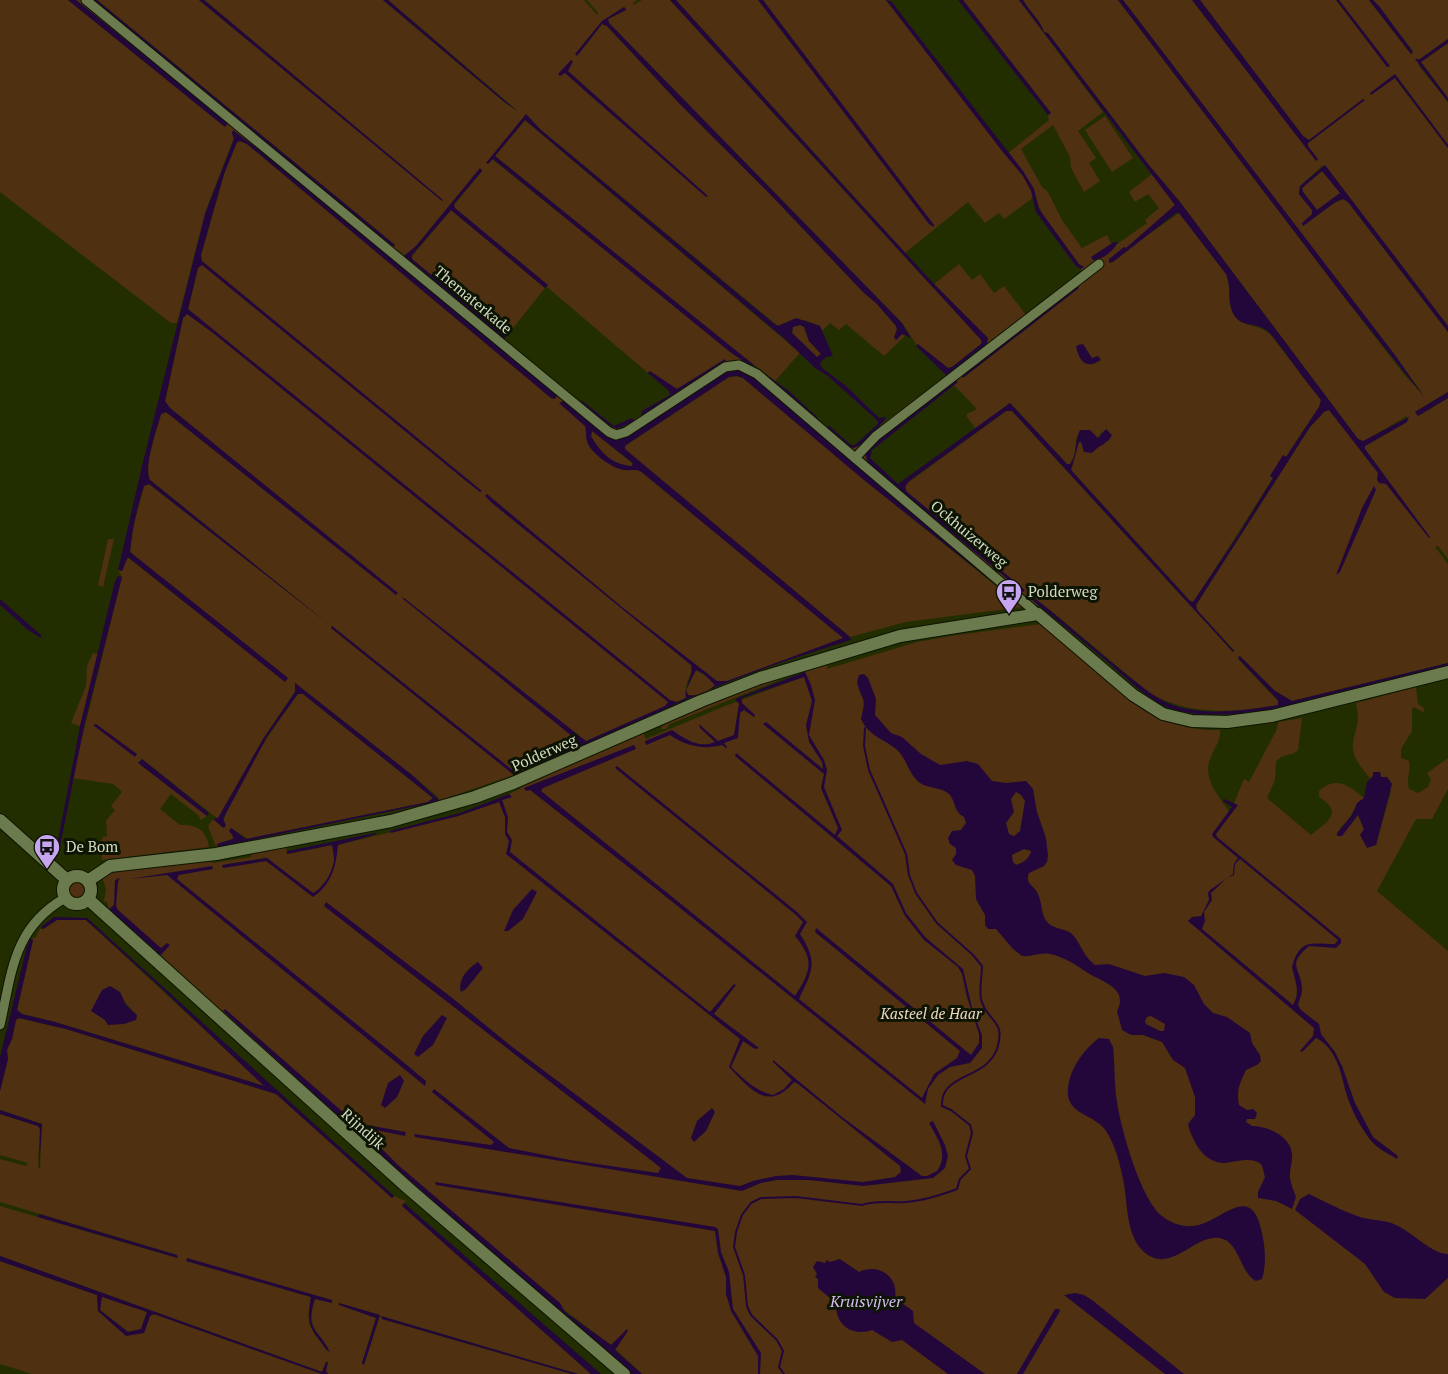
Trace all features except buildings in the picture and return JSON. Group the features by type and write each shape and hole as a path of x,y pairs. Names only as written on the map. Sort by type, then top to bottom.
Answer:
{"street":[{"name":"Thematerkade","path":"86,0 609,432 616,435 626,432 725,367 739,365 757,374 855,458"},
{"path":"855,458 876,436 1099,264"},
{"name":"Ockhuizerweg","path":"855,458 1133,695 1163,714 1192,722 1227,722 1272,716 1448,672"},
{"name":"Polderweg","path":"88,880 110,866 216,854 391,821 475,797 513,783 701,701 760,678 900,636 1038,614"},
{"path":"0,820 67,880"},
{"path":"75,875 83,876 88,880 92,887 88,899 76,904 66,898 63,885 67,880 75,875"},
{"path":"0,1025 21,940 55,904 66,898"},
{"name":"Rijndijk","path":"88,899 399,1181 624,1374"}],"green space":[{"path":"0,0 68,0 225,127 225,120 76,0 93,0 393,247 395,245 97,0 199,0 443,200 204,0 383,0 503,101 518,111 388,0 584,0 597,15 598,13 587,0 637,0 633,5 642,0 670,0 926,280 982,338 981,344 948,368 916,344 902,323 609,23 608,19 626,10 625,7 603,21 576,54 602,24 607,26 678,102 876,303 896,326 894,337 896,340 902,334 906,335 884,356 846,324 839,330 830,323 822,331 820,326 804,320 778,326 541,130 526,115 488,164 492,159 852,448 862,444 882,424 987,344 987,338 934,284 959,264 972,280 980,274 994,293 1004,286 1026,315 1082,271 1047,223 1034,197 1004,219 999,213 985,223 968,202 905,253 676,0 886,0 1007,154 1049,120 1048,115 1051,113 963,0 1019,0 1103,112 1078,131 1096,158 1089,163 1100,181 1084,192 1071,168 1070,157 1053,125 1021,149 1042,187 1048,192 1062,220 1082,248 1107,235 1113,247 1147,223 1145,220 1159,208 1148,194 1135,202 1129,192 1152,174 1175,205 1109,262 1179,213 1226,274 1230,304 1234,314 1242,322 1270,334 1321,400 1319,407 1286,457 1284,456 1270,476 1273,478 1194,602 1190,601 1071,470 1079,442 1098,446 1106,442 1103,431 1098,438 1077,436 1074,458 1070,464 1067,464 1010,403 976,429 967,414 977,409 954,385 865,453 893,485 918,504 906,491 905,485 1006,411 1012,411 1233,652 1234,650 1197,610 1196,605 1310,427 1329,409 1429,538 1365,449 1365,446 1407,422 1407,416 1363,442 1358,439 1180,202 1048,34 1044,32 1023,0 1118,0 1406,377 1424,395 1123,0 1192,0 1316,160 1307,146 1308,143 1364,100 1309,141 1200,0 1336,0 1388,67 1339,0 1369,0 1411,54 1413,51 1373,0 1448,0 1448,39 1420,59 1419,66 1448,102 1448,145 1395,74 1371,95 1394,77 1448,148 1448,326 1325,166 1322,166 1300,186 1299,194 1312,210 1312,214 1343,199 1348,202 1448,332 1448,392 1415,412 1418,416 1448,398 1448,559 1438,546 1435,547 1448,564 1448,663 1292,701 1275,691 1239,656 1238,659 1279,702 1278,705 1228,711 1195,709 1163,700 1148,692 1050,610 1031,599 1038,605 906,622 850,637 640,463 625,449 625,446 729,377 743,378 864,480 1010,597 749,374 740,370 624,436 607,436 564,401 560,403 585,426 591,449 616,468 638,469 844,638 720,684 696,666 688,681 686,698 546,762 515,773 332,626 331,628 514,775 438,801 439,798 412,775 295,683 295,692 263,739 218,819 142,759 139,763 207,816 201,820 198,815 171,794 160,809 180,825 200,829 206,836 209,847 102,860 100,844 103,837 107,836 106,821 115,810 111,806 122,792 113,784 72,778 122,577 118,570 122,571 127,557 285,681 130,552 133,528 144,486 149,484 326,622 150,480 149,458 161,414 166,412 397,595 165,402 183,318 187,314 224,174 237,142 247,144 551,398 555,399 558,394 292,175 232,133 234,138 206,210 177,323 171,323 0,192","holes":["481,169 482,171 454,205 455,209 648,373 649,371 673,388 680,389 634,422 622,428 610,427 404,256 411,252","1076,286 1078,288 964,377"]},
{"path":"1448,43 1448,98 1421,62"},
{"path":"1105,116 1133,158 1112,172 1085,130"},
{"path":"525,120 800,353 775,381 495,156"},
{"path":"1322,171 1341,193 1317,210 1302,188"},
{"path":"451,210 545,288 506,337 412,259 412,256"},
{"path":"800,325 804,327 809,341 821,354 817,357 792,333 793,327"},
{"path":"592,431 632,463 632,466 613,461 608,457 591,437"},
{"path":"108,539 114,539 103,587 98,585"},
{"name":"Kasteel de Haar","path":"1041,624 1145,711 1181,726 1220,730 1219,740 1208,765 1208,772 1213,786 1230,813 1244,779 1249,782 1277,729 1278,722 1302,718 1298,750 1276,762 1275,780 1267,798 1311,835 1328,821 1332,812 1327,803 1319,797 1319,791 1325,786 1337,783 1348,786 1364,798 1347,822 1339,828 1351,824 1358,814 1364,829 1376,845 1391,791 1379,774 1373,775 1371,779 1355,756 1353,740 1358,715 1356,703 1416,687 1418,704 1425,709 1423,712 1414,707 1412,709 1412,731 1401,749 1401,758 1409,761 1409,789 1418,793 1428,787 1431,780 1427,773 1448,758 1448,789 1432,819 1416,819 1377,891 1448,951 1448,1374 642,1374 615,1349 613,1343 611,1345 563,1309 557,1308 497,1260 158,958 164,951 156,951 154,954 106,911 109,909 107,902 104,901 106,889 102,877 109,871 210,857 212,863 251,857 252,851 286,844 287,854 332,845 337,851 337,845 458,816 499,801 503,804 502,800 511,797 509,794 520,789 517,784 565,764 578,762 587,755 643,732 646,739 803,677 805,672 828,661 827,669 917,642","holes":["262,857 267,858 275,864 266,861 223,867 223,865 264,858"]},
{"path":"93,653 98,654 80,726 71,723 86,686 87,666"},
{"path":"696,670 715,685 703,693 688,695 686,690"},
{"path":"788,673 789,676 670,724 666,729 661,729 665,721"},
{"path":"298,694 303,694 433,798 429,802 248,839 231,828 233,839 217,844 218,847 215,845 208,826 213,819 223,828 225,815 242,780"},
{"path":"77,880 84,883 87,890 84,897 77,900 70,897 67,890 70,883"},
{"path":"57,920 86,920 265,1086 22,1014 17,1010 33,940 31,938 35,938 40,929","holes":["100,993 124,1001 131,1009 106,1023"]},
{"path":"19,1018 66,1029 276,1094 392,1198 394,1196 406,1201 402,1205 591,1374 578,1374 381,1316 382,1319 572,1374 328,1374 326,1371 328,1362 322,1372 0,1256 0,1206 177,1258 177,1255 0,1202 0,1159 26,1166 28,1163 0,1155 0,1114 38,1126 40,1129 38,1167 40,1168 42,1124 0,1110 0,1091 8,1059 7,1049 12,1039 16,1020","holes":["187,1259 332,1301 332,1303 315,1298 312,1316 314,1327 328,1352 309,1321 311,1297 187,1261","339,1303 380,1315 364,1364 362,1363 376,1318"]},
{"path":"0,1261 97,1295 98,1311 126,1335 144,1333 150,1316 154,1314 322,1374 32,1374 0,1364"},
{"path":"101,1296 147,1312 141,1329 128,1332 100,1310"}],"water":[{"path":"68,0 76,0 225,120 228,123 225,127"},
{"path":"93,0 97,0 395,245 393,247 389,244"},
{"path":"199,0 204,0 209,4 443,200 442,201"},
{"path":"383,0 388,0 517,111 503,101"},
{"path":"670,0 676,0 934,284 988,338 987,344 947,376 916,346 918,344 948,368 982,341"},
{"path":"758,0 763,0 934,227 929,224"},
{"path":"886,0 891,1 1023,171 1034,189 1039,209 1079,264 1084,267 1081,269 1076,266 1036,212 1031,191 1023,176"},
{"path":"958,0 963,0 1051,113 1048,115"},
{"path":"1019,0 1023,0 1044,32 1048,33 1148,164 1180,202 1358,439 1363,441 1409,417 1407,422 1365,446 1365,449 1430,537 1386,484 1379,483 1378,473 1329,410 1324,412 1310,427 1196,605 1197,610 1233,652 1012,411 1006,411 909,481 905,487 906,491 1025,590 1023,592 868,464 865,453 877,440 953,379 958,382 872,450 870,458 898,484 1010,403 1067,464 1070,464 1074,456 1080,430 1090,430 1098,438 1106,429 1112,435 1111,438 1092,453 1084,452 1079,442 1071,470 1193,602 1240,532 1273,478 1270,476 1283,455 1286,457 1319,407 1321,400 1271,334 1262,328 1241,322 1234,315 1226,274 1179,213 1109,263 1109,259 1124,247 1126,248 1175,205"},
{"path":"1118,0 1123,0 1395,355 1424,397 1345,298"},
{"path":"1192,0 1200,0 1303,136 1309,140 1363,99 1365,100 1308,143 1318,159 1316,161"},
{"path":"1336,0 1339,0 1390,66 1387,67"},
{"path":"1369,0 1373,0 1379,6 1413,52 1411,54"},
{"path":"624,7 626,10 608,19 609,23 902,323 911,338 902,334 896,340 894,337 896,326 876,303 678,102 607,26 602,24 577,56 575,54 602,21"},
{"path":"1448,39 1448,43 1421,62 1448,98 1448,102 1415,59 1420,59"},
{"path":"571,60 573,61 568,71 708,196 706,197 565,73 560,76 558,74"},
{"path":"1395,74 1448,148 1395,78 1371,95 1370,93"},
{"path":"526,114 541,130 773,323 778,326 796,318 820,326 833,356 826,357 820,363 822,368 846,386 879,418 886,418 867,440 852,448 828,429 828,425 851,445 855,445 878,424 878,421 828,376 815,368 786,340 525,120 495,156 754,365 752,367 730,352 493,159 488,164 486,163","holes":["800,325 804,327 809,341 821,354 817,357 792,333 793,327"]},
{"path":"233,130 292,175 558,394 555,399 551,398 247,144 240,141 237,142 224,174 201,255 202,261 482,491 480,492 466,481 202,265 198,268 188,309 670,700 677,702 686,698 686,690 688,695 697,695 534,766 537,762 576,746 578,741 402,598 586,741 665,706 668,702 187,314 183,318 165,401 170,408 398,593 396,595 166,412 161,414 151,448 148,467 150,480 326,622 149,484 144,486 139,502 130,552 288,678 285,682 128,557 122,571 118,570 205,214 234,139"},
{"path":"1325,165 1448,326 1448,332 1348,202 1343,199 1337,201 1303,226 1302,223 1312,214 1312,210 1299,194 1300,186","holes":["1322,171 1340,193 1317,210 1302,188"]},
{"path":"480,168 482,171 454,204 455,208 548,285 545,288 451,210 412,255 412,259 506,337 503,340 404,256 416,246"},
{"path":"1114,242 1118,242 1108,254 1093,260 1091,257"},
{"path":"1076,286 1079,288 963,378 962,372"},
{"path":"1083,344 1092,358 1098,356 1101,360 1092,364 1082,361 1076,347"},
{"path":"725,359 723,364 643,416 641,414 642,411 670,395 669,391 648,373 650,371 677,389"},
{"path":"740,370 749,374 1010,596 864,480 743,378 729,377 629,443 625,449 851,640 785,661 709,690 715,685 704,674 696,670 686,689 691,665 485,496 487,494 622,607 717,681 727,681 843,638 642,472 620,469 608,464 597,455 589,446 585,426 559,403 564,401 607,436 618,439 722,373","holes":["592,431 633,463 632,466 613,461 608,457 591,436"]},
{"path":"764,373 789,391 817,417 817,420 763,375"},
{"path":"1448,392 1448,398 1418,416 1415,412"},
{"path":"581,400 614,426 632,418 635,421 617,429 603,422 581,403"},
{"path":"1374,486 1376,490 1340,572 1336,575 1362,508"},
{"path":"118,576 122,577 85,722 59,851 56,851 80,726"},
{"path":"1032,596 1149,692 1166,702 1186,708 1225,711 1278,705 1278,700 1238,658 1240,656 1275,691 1292,701 1448,663 1448,667 1301,704 1219,715 1185,712 1158,703 1146,695 1038,605 1030,598"},
{"path":"0,599 41,635 41,638 28,630 0,605"},
{"path":"332,626 515,772 523,770 525,772 514,775 331,628"},
{"path":"805,672 815,700 809,735 824,760 827,770 824,787 842,830 837,836 893,884 906,913 925,937 963,969 973,1012 982,1035 982,1048 970,1063 950,1067 938,1075 928,1089 925,1104 629,868 530,790 526,791 524,788 634,745 636,749 543,788 541,791 795,996 805,979 808,966 806,952 795,936 803,922 615,768 617,766 807,922 800,934 809,952 812,966 799,999 922,1098 934,1074 957,1058 960,1051 815,932 816,928 971,1055 979,1043 979,1034 962,974 958,967 924,940 905,916 891,886 735,756 736,753 835,835 838,828 821,788 824,774 763,724 766,722 823,769 822,762 809,742 806,725 812,701 804,677 742,698 742,703 755,715 754,717 744,710 740,713 738,738 724,743 726,748 722,745 695,746 670,735 646,745 645,741 672,730 698,744 715,742 700,728 699,724 718,741 734,735 739,704 735,699"},
{"path":"864,674 868,678 876,699 875,715 891,733 902,737 921,754 940,765 967,761 978,764 992,781 1006,783 1026,781 1033,789 1037,812 1046,838 1048,856 1044,866 1029,873 1028,880 1039,896 1048,923 1073,935 1095,965 1109,964 1145,976 1164,973 1184,977 1194,985 1204,1004 1213,1013 1227,1017 1250,1033 1261,1061 1246,1070 1238,1091 1239,1105 1247,1110 1253,1109 1257,1113 1255,1119 1247,1119 1246,1122 1277,1133 1291,1148 1290,1178 1296,1197 1292,1209 1276,1201 1258,1198 1258,1192 1265,1177 1261,1164 1253,1160 1217,1162 1200,1150 1192,1137 1188,1124 1195,1115 1195,1097 1185,1068 1173,1060 1162,1042 1143,1035 1131,1035 1122,1030 1117,1011 1120,997 1117,991 1056,956 1039,954 1022,956 996,929 988,929 985,925 985,915 976,899 975,876 972,870 956,865 952,860 956,854 956,848 950,844 948,838 952,831 961,830 966,823 964,817 957,810 950,795 920,783 900,753 864,725 861,719 864,702 857,682 859,675","holes":["1016,792 1025,801 1020,831 1014,836 1009,834 1006,823 1014,812 1011,799","1024,849 1031,851 1026,860 1016,865 1012,855","1151,1016 1165,1024 1164,1031 1146,1024 1147,1017"]},
{"path":"295,683 412,775 440,801 218,847 217,844 233,839 229,831 231,828 246,839 428,802 433,798 303,694 298,694 268,735 223,819 226,825 224,828 213,819 218,818 263,739 295,692"},
{"path":"96,724 137,754 135,757 93,725"},
{"path":"142,759 209,813 207,816 138,763"},
{"path":"1373,772 1380,772 1381,777 1387,777 1392,784 1376,845 1367,848 1360,835 1364,829 1358,815 1342,836 1337,836 1337,833 1352,815 1357,803 1364,798 1367,782 1373,776"},
{"path":"509,794 512,797 502,800 508,817 507,832 512,840 510,852 710,1012 734,984 736,985 714,1014 759,1048 755,1049 743,1041 731,1067 745,1080 755,1088 773,1095 784,1089 792,1080 773,1060 842,1117 922,1176 937,1171 942,1159 941,1147 929,1123 933,1121 948,1156 945,1168 933,1178 863,1186 809,1180 777,1180 761,1183 742,1191 415,1137 414,1134 491,1145 494,1142 432,1092 434,1089 509,1148 658,1173 661,1168 324,906 326,902 451,997 511,1046 687,1178 740,1186 776,1176 793,1175 863,1182 895,1177 901,1172 900,1166 798,1084 794,1082 776,1096 768,1097 752,1090 729,1067 740,1039 506,854 509,841 505,834 505,817 499,802 458,816 391,833 390,831 460,813"},
{"path":"1224,799 1238,805 1216,834 1217,837 1341,939 1341,943 1336,948 1309,946 1298,958 1296,967 1302,994 1298,1005 1319,1024 1321,1034 1335,1052 1355,1103 1373,1137 1398,1156 1397,1159 1373,1143 1360,1125 1336,1060 1328,1047 1316,1038 1302,1052 1300,1051 1313,1036 1314,1028 1188,921 1192,917 1201,916 1209,900 1210,890 1226,879 1211,893 1212,900 1204,912 1205,921 1202,929 1293,1005 1297,991 1292,967 1299,951 1308,945 1335,944 1338,940 1240,859 1235,864 1234,875 1228,878 1233,874 1234,864 1238,858 1212,834 1232,807 1223,801"},
{"path":"377,834 338,845 332,874 325,886 313,897 266,861 223,868 222,865 267,858 313,893 324,884 332,870 334,860 332,845 287,854 287,851"},
{"path":"212,866 213,869 179,875 177,879 426,1081 425,1086 167,875 129,879"},
{"path":"120,878 116,906 118,910 161,948 167,943 170,945 158,958 154,954 156,951 109,909 114,905 115,880"},
{"path":"532,889 537,892 523,919 508,931 504,931 513,910"},
{"path":"54,917 87,918 394,1196 392,1198 276,1094 66,1029 19,1018 16,1020 7,1050 8,1059 0,1091 0,1057 27,946 31,938 33,940 17,1010 22,1014 264,1086 86,920 57,920 43,929 41,927"},
{"path":"478,962 483,968 461,992 464,975"},
{"path":"110,986 120,992 126,1005 137,1015 136,1020 124,1024 108,1025 105,1020 91,1011 102,990"},
{"path":"225,1009 360,1127 367,1125 406,1132 405,1136 371,1129 368,1135 398,1165 560,1303 565,1312 611,1345 627,1329 628,1331 615,1350 642,1374 631,1374 381,1155 223,1011"},
{"path":"442,1015 447,1018 433,1045 418,1057 414,1054 423,1036"},
{"path":"1099,1038 1109,1039 1113,1047 1119,1114 1133,1163 1154,1208 1169,1221 1192,1226 1202,1224 1241,1206 1249,1208 1256,1215 1264,1241 1265,1260 1262,1279 1256,1281 1251,1277 1231,1244 1219,1238 1200,1242 1182,1253 1163,1259 1154,1258 1138,1245 1130,1227 1122,1173 1112,1142 1102,1126 1074,1107 1068,1096 1070,1079 1077,1063"},
{"path":"400,1075 404,1081 397,1097 385,1108 381,1105 388,1083"},
{"path":"712,1108 715,1112 706,1131 694,1142 691,1138 697,1121"},
{"path":"0,1110 42,1124 39,1169 40,1129 38,1126 0,1114"},
{"path":"435,1182 715,1227 718,1229 721,1252 729,1272 733,1309 761,1353 760,1374 758,1374 758,1356 731,1311 715,1231 436,1185"},
{"path":"1309,1194 1360,1217 1396,1225 1429,1247 1448,1254 1448,1278 1425,1299 1395,1298 1384,1292 1365,1264 1295,1210 1300,1199"},
{"path":"404,1203 601,1374 591,1374 402,1206"},
{"path":"39,1214 177,1255 178,1258 38,1217"},
{"path":"0,1256 322,1372 328,1362 326,1371 328,1374 322,1374 154,1314 150,1316 144,1333 126,1336 98,1311 97,1295 0,1261","holes":["102,1297 147,1312 141,1329 128,1332 100,1310"]},
{"path":"187,1258 332,1300 332,1303 315,1299 311,1318 314,1328 330,1352 310,1325 311,1297 186,1261"},
{"name":"Kruisvijver","path":"840,1259 859,1272 873,1269 886,1273 894,1283 895,1298 913,1311 914,1323 985,1374 948,1374 902,1340 892,1342 872,1330 858,1332 846,1327 838,1317 836,1303 818,1288 818,1279 815,1277 817,1274 813,1267 817,1261 825,1263 827,1260 830,1262"},
{"path":"1075,1293 1092,1300 1184,1374 1165,1374 1064,1295"},
{"path":"339,1303 380,1315 364,1365 362,1363 376,1318 339,1305"},
{"path":"1055,1309 1060,1311 1023,1374 1017,1374"},
{"path":"381,1316 578,1374 382,1319"}],"waterway":[{"path":"784,1374 779,1367 783,1351 777,1340 751,1315 747,1306 744,1275 734,1247 742,1215 751,1203 761,1198 796,1197 862,1205 918,1200 957,1189 960,1179 970,1169 966,1156 972,1133 970,1125 942,1106 943,1095 948,1088 991,1059 997,1049 999,1039 998,1026 987,1012 981,999 982,966 937,923 916,893 909,875 906,854 869,770 864,746 865,728"}],"place":[{"name":"Polderweg","path":"1009,615"},
{"name":"De Bom","path":"47,870"}]}
